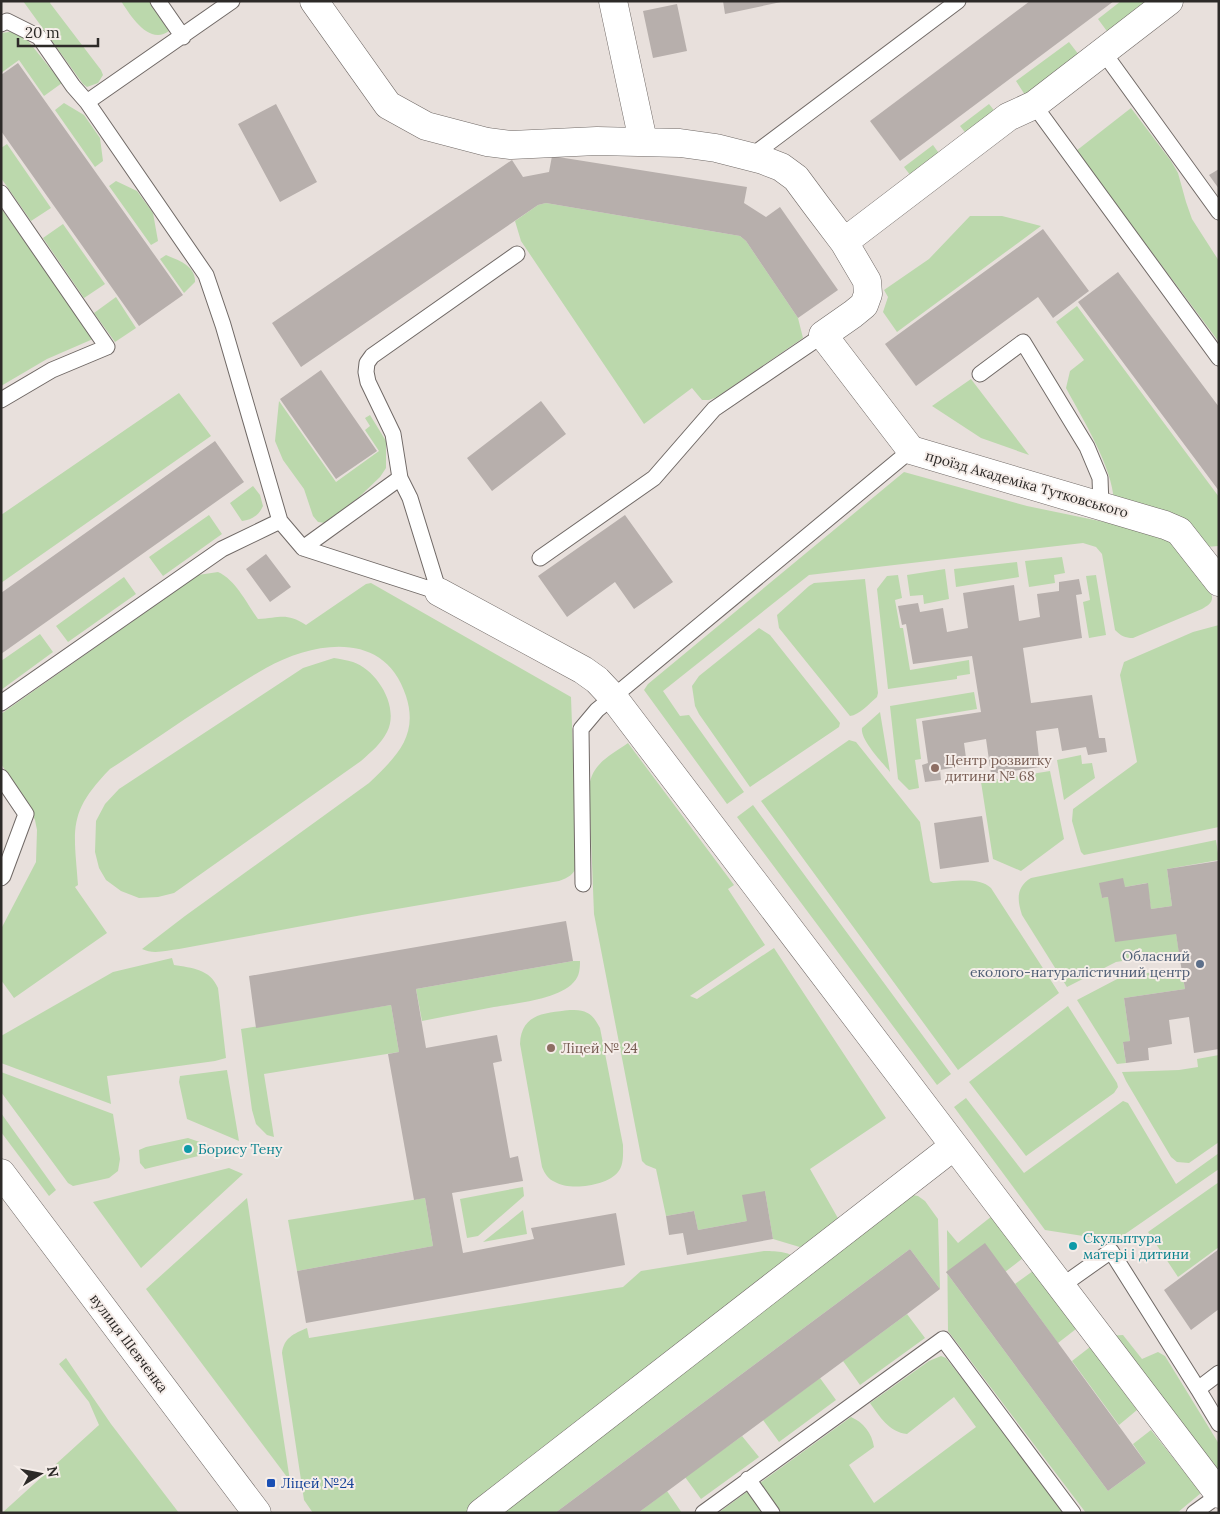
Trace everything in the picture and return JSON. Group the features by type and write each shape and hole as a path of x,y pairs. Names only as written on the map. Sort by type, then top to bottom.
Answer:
{"street":[{"path":"314,1 388,105 426,126 487,142 510,145 642,141 680,143 716,148 781,167 796,178 844,242 867,281 868,294 864,305 822,335"},
{"path":"613,1 642,141"},
{"path":"844,242 1008,117 1034,105 1104,53 1169,1"},
{"name":"проїзд Академіка Тутковського","path":"822,335 911,450 1165,525 1179,531 1219,582"},
{"path":"438,592 583,670 597,680 613,696 1219,1495"},
{"path":"481,1513 954,1146"},
{"name":"вулиця Шевченка","path":"1,1173 257,1513"}],"lane":[{"path":"158,1 182,37"},
{"path":"87,102 232,1"},
{"path":"750,157 958,1"},
{"path":"1,24 7,21 39,37 87,102 206,275 223,325 280,521 303,548 438,592"},
{"path":"1104,53 1219,212"},
{"path":"1034,105 1219,358"},
{"path":"1,193 107,347 52,370 1,400"},
{"path":"438,592 410,498 400,478 393,434 368,382 367,363 372,356 517,254"},
{"path":"540,558 654,478 714,409 822,335"},
{"path":"980,374 1023,342 1087,446 1100,478 1101,506"},
{"path":"583,884 581,729 597,710 613,696 911,450"},
{"path":"303,548 400,478"},
{"path":"1,703 222,549 280,521"},
{"path":"1,777 26,814 1,878"},
{"path":"1060,1287 1111,1251 1219,1424"},
{"path":"703,1513 943,1338 1072,1513"},
{"path":"1198,1389 1219,1373"},
{"path":"748,1479 772,1513"},
{"path":"1194,1513 1219,1495"}],"green space":[{"path":"23,1 51,1 50,3 101,70 103,75 98,83 87,87 83,84"},
{"path":"121,1 149,1 169,31 162,35 154,35 147,32 129,14"},
{"path":"1121,1 1155,1 1109,34 1098,19"},
{"path":"1,33 20,33 25,37 62,83 44,96 19,60 1,73"},
{"path":"1069,42 1079,55 1025,95 1016,81"},
{"path":"64,103 84,115 100,138 103,161 95,167 55,110"},
{"path":"989,104 997,114 968,136 960,126"},
{"path":"1131,108 1178,173 1192,219 1219,261 1219,342 1076,151"},
{"path":"7,144 51,208 31,221 1,178 1,148"},
{"path":"933,145 943,159 914,180 904,167"},
{"path":"116,181 137,191 153,213 158,241 151,245 109,186"},
{"path":"546,203 740,236 746,241 798,318 803,338 717,397 702,400 692,388 644,424 521,241 515,221 538,205"},
{"path":"1,208 93,339 47,359 1,386"},
{"path":"970,216 1002,216 1041,226 897,332 883,312 888,297 884,290 929,259"},
{"path":"63,224 105,284 84,298 43,238"},
{"path":"166,255 185,264 195,276 195,282 184,293 160,259"},
{"path":"116,297 136,328 115,342 94,313"},
{"path":"1077,306 1219,497 1219,546 1205,547 1114,501 1112,487 1102,458 1066,388 1070,371 1084,360 1056,322"},
{"path":"971,379 1029,455 981,438 932,406"},
{"path":"179,393 211,436 1,583 1,515"},
{"path":"279,401 336,482 379,451 365,430 370,426 365,418 370,415 386,441 386,468 380,477 357,499 325,523 318,522 313,516 304,489 283,460 275,441"},
{"path":"904,472 1027,506 1143,530 1173,543 1195,570 1212,596 1212,601 1202,609 1133,638 1123,636 1115,630 1102,554 1096,547 1083,543 809,575 663,691 680,716 689,715 744,792 727,804 644,690 648,684"},
{"path":"253,486 260,495 263,506 255,516 249,520 242,521 230,503"},
{"path":"209,515 222,534 163,576 149,557"},
{"path":"1062,557 1065,573 1054,575 1055,583 1029,587 1025,561"},
{"path":"1017,562 1019,577 956,587 954,569"},
{"path":"945,569 949,599 924,604 923,595 910,596 907,575"},
{"path":"218,572 236,586 258,619 288,617 306,625 366,584 371,583 571,697 576,869 565,879 559,881 179,949 156,952 142,949 369,783 396,755 402,745 410,723 406,696 396,675 382,660 365,651 346,647 306,652 266,668 237,686 110,769 96,784 86,798 76,822 75,849 78,885 75,887 107,933 14,998 1,980 1,929 36,862 37,830 35,820 26,802 1,764 1,714 198,575"},
{"path":"898,575 902,598 895,600 900,628 903,628 910,670 969,660 970,674 957,676 957,679 888,689 877,589 887,576"},
{"path":"1096,575 1106,635 1089,638 1083,602 1090,600 1086,576"},
{"path":"124,577 136,594 68,642 56,626"},
{"path":"865,579 878,693 877,697 864,708 850,716 779,628 777,615 814,583"},
{"path":"1219,625 1219,827 1084,855 1081,852 1072,821 1073,809 1137,762 1120,675 1124,662 1193,632"},
{"path":"759,628 770,635 840,723 839,727 750,787 699,714 695,706 692,686 699,676"},
{"path":"40,634 53,652 1,690 1,661"},
{"path":"334,658 362,666 378,681 384,691 391,712 390,722 385,736 372,751 361,761 174,893 158,897 139,898 121,891 106,880 99,868 95,852 96,821 105,804 119,789 303,668"},
{"path":"974,692 977,709 916,719 921,759 915,760 919,788 909,790 898,779 890,706"},
{"path":"880,712 890,772 872,751 862,733 862,728"},
{"path":"849,740 856,742 920,822 930,881 933,883 972,881 986,884 991,888 1059,993 958,1070 761,801"},
{"path":"628,743 734,885 728,889 765,945 690,996 697,999 774,948 886,1118 810,1169 839,1220 803,1248 773,1239 765,1191 747,1221 698,1230 694,1211 666,1216 656,1169 642,1161 594,914 589,787 598,766"},
{"path":"1081,755 1082,764 1092,763 1095,778 1064,800 1057,760"},
{"path":"1050,771 1064,839 1021,871 993,859 981,782"},
{"path":"753,805 951,1074 937,1085 737,817"},
{"path":"1216,840 1219,860 1167,869 1172,906 1151,909 1147,883 1125,887 1100,883 1102,898 1108,897 1176,934 1179,952 1116,962 1067,987 1022,915 1019,894 1026,882 1031,878"},
{"path":"172,958 174,965 200,970 215,982 218,988 226,1058 107,1076 111,1104 1,1063 1,1036 113,972"},
{"path":"580,961 577,977 571,985 555,994 534,1000 422,1021 416,989"},
{"path":"1181,968 1185,989 1124,998 1130,1041 1123,1043 1126,1063 1117,1064 1077,1000 1121,977"},
{"path":"391,1005 399,1052 264,1074 274,1137 267,1135 256,1124 252,1110 241,1029"},
{"path":"1068,1006 1118,1087 1114,1093 1026,1156 969,1082"},
{"path":"570,1010 588,1013 600,1028 623,1145 622,1163 618,1172 606,1181 588,1186 562,1185 547,1176 542,1167 520,1044 521,1034 530,1020 536,1016 552,1012"},
{"path":"1219,1055 1219,1142 1189,1163 1177,1162 1171,1157 1122,1072 1179,1070 1198,1067 1197,1059"},
{"path":"227,1070 239,1141 187,1119 179,1082 180,1076"},
{"path":"1,1072 113,1114 120,1159 118,1171 109,1178 73,1186 68,1183 1,1092"},
{"path":"966,1098 1024,1173 1123,1101 1128,1103 1176,1184 1219,1153 1219,1169 1115,1241 1045,1230 954,1107"},
{"path":"1,1113 56,1190 49,1196 1,1132"},
{"path":"188,1138 223,1150 145,1169 140,1163 139,1150"},
{"path":"229,1168 243,1174 141,1268 93,1202"},
{"path":"1219,1182 1219,1247 1178,1277 1148,1232"},
{"path":"523,1187 524,1196 478,1236 467,1238 460,1199"},
{"path":"913,1195 925,1201 938,1219 940,1289 910,1249 555,1513 495,1513 908,1196"},
{"path":"247,1198 290,1481 146,1289"},
{"path":"425,1198 433,1246 297,1271 288,1220"},
{"path":"523,1210 527,1234 483,1242"},
{"path":"992,1216 1023,1258 1005,1272 947,1272 947,1230 958,1243"},
{"path":"764,1251 790,1254 796,1259 466,1513 313,1513 304,1500 282,1353 287,1340 297,1332 307,1328 309,1338 623,1287 641,1271"},
{"path":"1033,1271 1076,1329 1058,1343 1015,1284"},
{"path":"947,1274 1108,1491 1146,1463 1133,1444 1151,1430 1201,1493 1177,1513 1086,1513 948,1331"},
{"path":"907,1314 925,1338 860,1385 843,1361"},
{"path":"1123,1335 1142,1359 1158,1352 1165,1356 1219,1444 1219,1474 1108,1336"},
{"path":"1090,1347 1137,1410 1119,1425 1072,1361"},
{"path":"941,1356 946,1358 1017,1448 1064,1513 781,1513 760,1483 851,1417 866,1429 873,1442 874,1447 849,1465 874,1503 976,1427 954,1397 907,1434 890,1427 870,1403 929,1361"},
{"path":"66,1358 111,1424 179,1513 2,1513 99,1425 89,1402 59,1364"},
{"path":"820,1378 836,1400 779,1442 763,1420"},
{"path":"742,1436 759,1457 701,1499 685,1477"},
{"path":"667,1491 682,1513 638,1513"},
{"path":"748,1491 764,1513 718,1513"}],"building":[{"path":"723,1 781,1 781,2 725,14"},
{"path":"1030,1 1114,1 900,161 870,121"},
{"path":"677,4 687,51 653,58 643,11"},
{"path":"18,63 183,295 139,326 1,131 1,75"},
{"path":"276,104 317,182 280,202 238,124"},
{"path":"552,156 747,187 744,203 766,217 780,207 838,290 798,318 746,241 740,236 546,203 538,205 301,367 272,323 512,160 523,177 549,172"},
{"path":"1219,169 1219,189 1209,175"},
{"path":"1043,229 1089,291 1053,318 1038,297 916,386 885,344"},
{"path":"1118,272 1219,407 1219,491 1078,302"},
{"path":"321,370 377,451 336,479 280,399"},
{"path":"541,401 566,434 492,491 467,458"},
{"path":"215,441 244,482 1,654 1,593"},
{"path":"625,515 673,582 634,609 615,582 567,617 538,576"},
{"path":"266,554 291,587 270,602 246,569"},
{"name":"Центр розвитку дитини № 68","path":"1079,579 1082,594 1076,595 1082,638 1023,648 1031,703 1092,695 1099,738 1105,738 1107,752 1088,755 1086,747 1062,751 1058,728 1036,731 1040,767 991,774 986,739 964,743 967,765 940,770 941,780 925,782 922,765 928,763 922,721 981,712 972,656 913,664 906,624 902,625 898,606 918,603 920,612 943,608 947,632 968,628 963,593 1014,585 1019,621 1040,617 1037,594 1059,591 1059,582"},
{"path":"982,816 989,862 940,869 934,823"},
{"name":"Обласний еколого-натуралістичний центр","path":"1218,861 1219,1049 1194,1053 1189,1017 1169,1020 1172,1044 1148,1048 1149,1060 1126,1063 1123,1042 1130,1041 1124,998 1185,989 1176,934 1115,942 1108,897 1102,898 1099,883 1123,878 1125,887 1148,883 1151,909 1172,906 1167,869"},
{"path":"566,921 573,961 416,989 426,1048 497,1035 502,1061 493,1063 510,1158 518,1156 523,1181 452,1193 463,1253 534,1239 531,1228 616,1213 625,1265 306,1323 297,1271 433,1246 425,1198 414,1200 388,1054 399,1052 391,1005 256,1028 249,976"},
{"path":"765,1191 773,1239 687,1255 683,1233 669,1235 666,1216 694,1211 698,1230 747,1221 742,1195"},
{"path":"985,1243 1146,1463 1108,1491 946,1272"},
{"path":"910,1249 940,1289 907,1314 638,1513 555,1513"},
{"path":"1219,1249 1219,1309 1191,1330 1164,1290"}],"place":[{"name":"Центр розвитку дитини № 68","path":"935,768"},
{"name":"Обласний еколого-натуралістичний центр","path":"1200,964"},
{"name":"Ліцей № 24","path":"551,1048"},
{"name":"Борису Тену","path":"188,1149"},
{"name":"Скульптура матері і дитини","path":"1073,1246"},
{"name":"Ліцей №24","path":"271,1483"}]}
